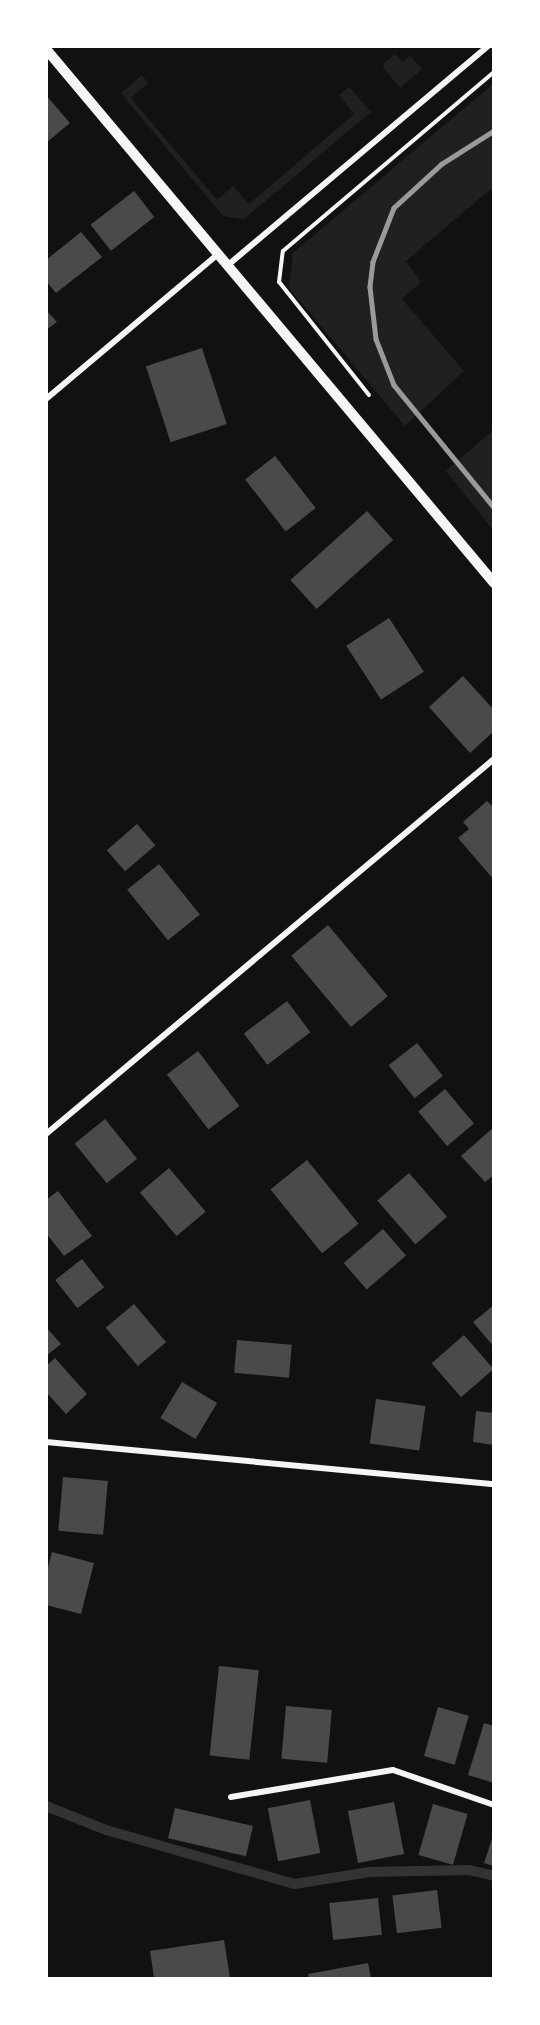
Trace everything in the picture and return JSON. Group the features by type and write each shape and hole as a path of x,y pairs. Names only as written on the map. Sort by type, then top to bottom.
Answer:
{"street":[{"path":"228,265 489,46"},
{"path":"46,49 494,583"},
{"path":"46,399 218,254"},
{"path":"46,1134 494,759"},
{"path":"46,1442 494,1484"},
{"path":"231,1797 393,1770 494,1805"}],"path":[{"path":"374,402 279,282 283,251 494,72"}],"shaded area":[{"path":"395,54 402,62 410,56 422,69 400,88 383,64"},
{"path":"142,75 148,83 131,98 217,200 233,186 249,204 354,114 339,95 349,87 371,112 244,219 223,216 121,93"},
{"path":"493,84 493,187 406,261 421,282 402,299 464,371 405,426 289,288 293,253"},
{"path":"493,430 493,530 446,471"}],"building":[{"path":"46,95 70,123 46,143"},
{"path":"134,191 154,217 111,251 91,225"},
{"path":"81,232 102,257 56,293 46,281 46,260"},
{"path":"46,310 57,322 46,330"},
{"path":"202,348 227,424 171,442 146,366"},
{"path":"275,456 316,508 286,531 245,479"},
{"path":"367,511 393,540 317,609 290,580"},
{"path":"389,618 424,672 381,699 346,646"},
{"path":"463,676 494,710 494,731 470,753 429,707"},
{"path":"487,801 494,808 494,880 458,838 469,829 463,822"},
{"path":"137,824 155,845 125,871 107,850"},
{"path":"159,864 200,915 168,940 127,890"},
{"path":"328,925 388,996 351,1027 291,956"},
{"path":"287,1001 310,1032 267,1065 244,1033"},
{"path":"417,1043 443,1076 414,1098 389,1065"},
{"path":"198,1051 240,1106 208,1130 167,1074"},
{"path":"445,1089 474,1123 447,1146 418,1111"},
{"path":"105,1119 137,1159 107,1183 75,1144"},
{"path":"494,1127 494,1175 485,1182 461,1156"},
{"path":"307,1160 359,1224 322,1253 270,1190"},
{"path":"169,1168 206,1212 177,1236 140,1192"},
{"path":"409,1173 447,1217 415,1244 377,1201"},
{"path":"58,1191 92,1236 64,1256 46,1233 46,1200"},
{"path":"383,1229 406,1255 367,1290 344,1263"},
{"path":"82,1259 104,1287 77,1308 55,1280"},
{"path":"134,1304 166,1342 138,1366 106,1328"},
{"path":"494,1305 494,1347 473,1322"},
{"path":"46,1327 61,1344 46,1356"},
{"path":"464,1335 494,1369 461,1397 432,1363"},
{"path":"237,1340 292,1345 289,1378 234,1373"},
{"path":"55,1358 87,1394 66,1414 46,1392 46,1366"},
{"path":"182,1382 217,1403 196,1439 160,1418"},
{"path":"376,1399 426,1406 419,1451 370,1444"},
{"path":"476,1411 494,1413 494,1445 473,1442"},
{"path":"63,1477 108,1481 103,1535 58,1531"},
{"path":"52,1552 94,1563 81,1614 46,1605 46,1575"},
{"path":"219,1666 259,1670 249,1760 210,1756"},
{"path":"286,1706 332,1710 327,1763 281,1759"},
{"path":"438,1707 469,1716 455,1765 424,1756"},
{"path":"484,1723 494,1726 494,1783 468,1775"},
{"path":"310,1800 320,1853 278,1861 268,1808"},
{"path":"394,1802 404,1854 358,1863 348,1811"},
{"path":"433,1804 468,1814 453,1865 418,1855"},
{"path":"175,1808 253,1826 246,1856 168,1838"},
{"path":"494,1836 494,1866 484,1863"},
{"path":"437,1890 442,1928 397,1933 392,1895"},
{"path":"378,1898 382,1935 333,1940 329,1903"},
{"path":"224,1940 230,1978 154,1978 150,1951"},
{"path":"368,1963 371,1978 309,1978 308,1974"}],"waterway":[{"path":"46,1806 106,1830 294,1884 370,1872 469,1870 494,1876"}],"railway":[{"path":"494,131 442,164 394,208 373,262 370,287 376,339 394,385 494,507"}]}
